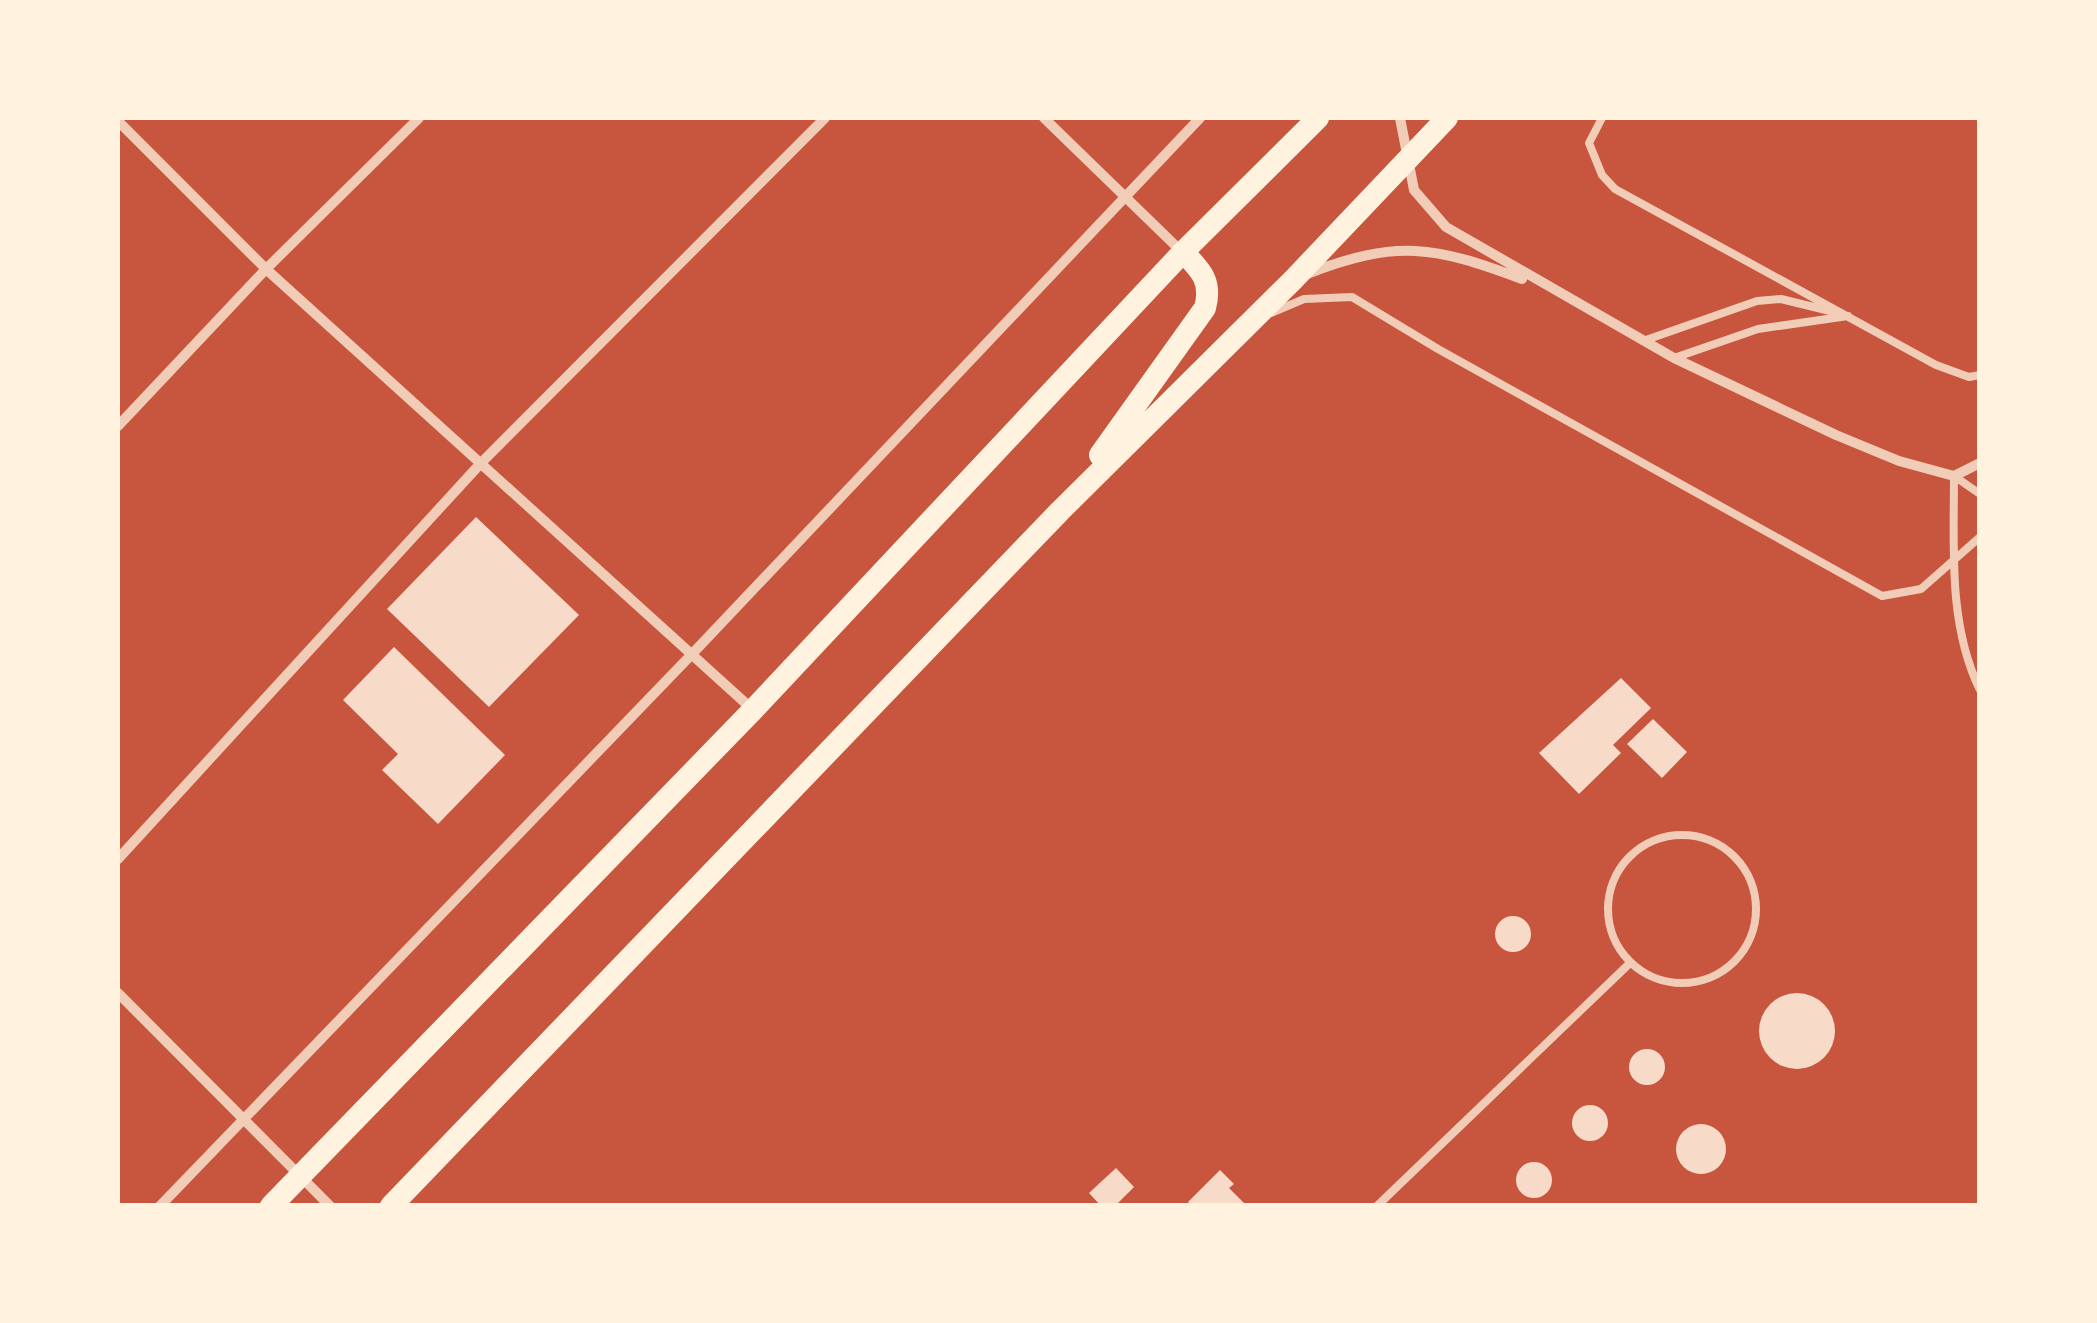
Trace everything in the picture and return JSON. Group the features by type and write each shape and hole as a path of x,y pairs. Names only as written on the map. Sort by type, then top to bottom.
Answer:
{"main road":[{"path":"271,1206 753,710 1183,252 1318,118"},
{"path":"391,1206 1060,510 1292,280 1447,118"},
{"path":"1060,510 1204,308 1209,292 1206,278 1183,252"}],"street":[{"path":"118,426 266,269 419,118"},
{"path":"118,859 481,463 825,118"},
{"path":"1044,118 1183,252"},
{"path":"160,1206 693,653 1200,118"},
{"path":"1400,118 1414,190 1433,217 1547,289 1674,358 1899,461 1954,476 1980,463"},
{"path":"118,121 266,269 753,710"},
{"path":"1292,280 1362,256 1409,249 1451,252 1547,289"},
{"path":"118,993 330,1206"}],"lane":[{"path":"1602,118 1589,143 1594,159 1615,189 1936,366 1969,377 1980,375"},
{"path":"1238,334 1304,299 1352,296 1882,596 1921,590 1980,536"},
{"path":"1644,341 1758,301 1780,299 1848,316"},
{"path":"1674,358 1758,329 1848,316"},
{"path":"1954,476 1954,559 1964,658 1980,690"},
{"path":"1954,476 1980,494"},
{"path":"1675,834 1700,836 1721,845 1740,862 1752,884 1757,908 1753,933 1732,963 1699,982 1674,983 1650,976 1630,962 1616,943 1608,920 1608,896 1616,874 1631,854 1675,834"},
{"path":"1377,1206 1630,962"}],"building":[{"path":"476,517 579,615 489,707 387,609"},
{"path":"394,647 505,755 438,824 382,770 398,754 343,700"},
{"path":"1621,678 1651,708 1613,745 1621,753 1579,794 1539,753"},
{"path":"1653,719 1687,752 1662,778 1627,744"},
{"path":"1513,916 1526,921 1531,934 1526,947 1513,952 1500,947 1495,934 1500,921"},
{"path":"1797,993 1824,1004 1835,1031 1824,1058 1797,1069 1770,1058 1759,1031 1770,1004"},
{"path":"1647,1049 1660,1054 1665,1067 1660,1080 1647,1085 1634,1080 1629,1067 1634,1054"},
{"path":"1590,1105 1603,1110 1608,1123 1603,1136 1590,1141 1577,1136 1572,1123 1577,1110"},
{"path":"1701,1124 1719,1131 1726,1149 1719,1167 1701,1174 1683,1167 1676,1149 1683,1131"},
{"path":"1534,1162 1547,1167 1552,1180 1547,1193 1534,1198 1521,1193 1516,1180 1521,1167"},
{"path":"1116,1168 1134,1187 1115,1206 1101,1206 1089,1193"},
{"path":"1220,1170 1234,1184 1229,1188 1247,1206 1192,1206 1188,1202"}]}
